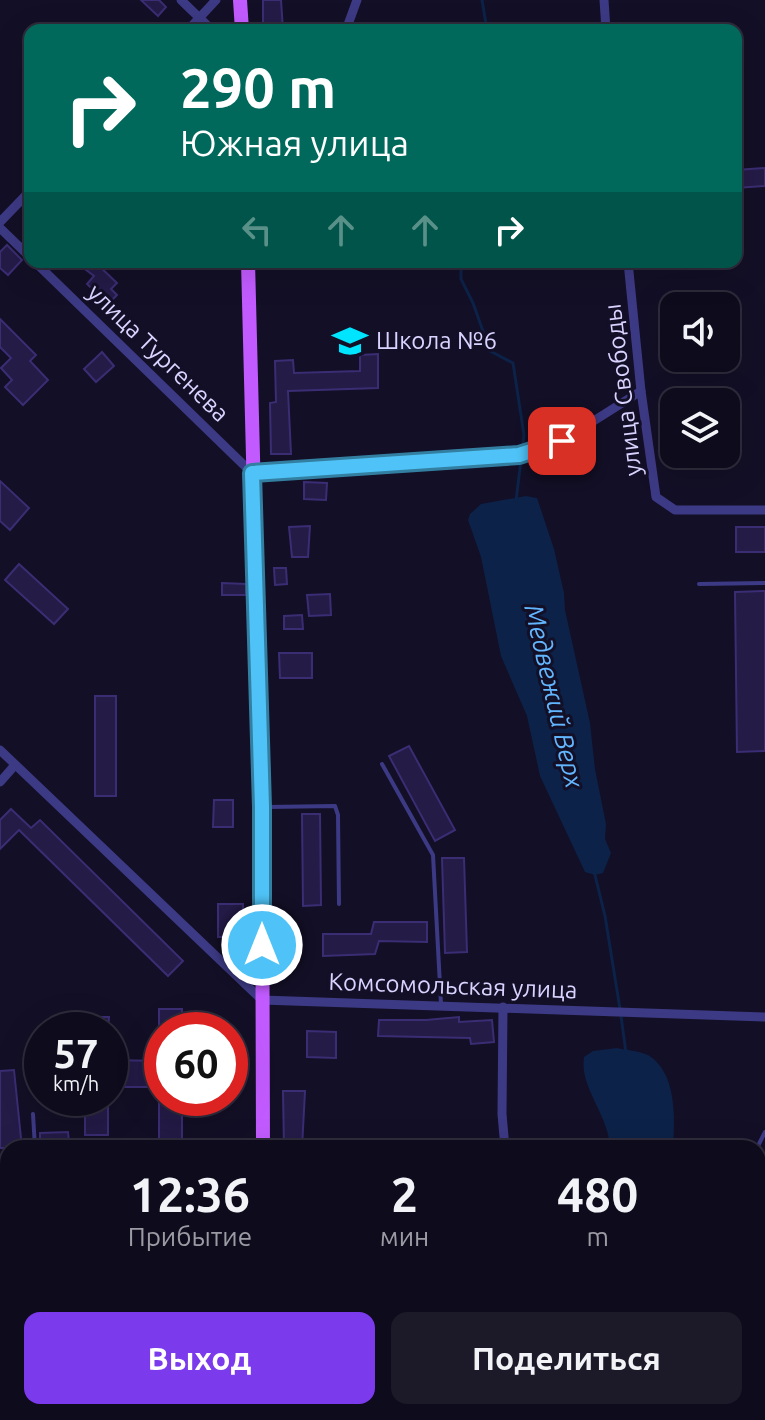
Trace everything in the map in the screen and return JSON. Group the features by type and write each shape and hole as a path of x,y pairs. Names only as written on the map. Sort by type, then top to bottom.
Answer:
{"main road":[{"path":"240,0 242,24"},
{"path":"248,268 262,807 263,1140"}],"street":[{"path":"181,0 206,24"},
{"path":"194,24 216,0"},
{"path":"348,24 357,0"},
{"path":"604,0 606,24"},
{"path":"0,222 24,197"},
{"path":"0,228 24,251"},
{"name":"улица Тургенева","path":"41,268 252,473"},
{"name":"улица Свободы","path":"629,268 656,497 675,510 765,510"},
{"path":"252,473 519,455 562,441 641,391"},
{"path":"0,750 262,1000"},
{"path":"0,782 15,765"},
{"name":"Комсомольская улица","path":"262,1000 765,1017"},
{"path":"503,1007 504,1140"}],"lane":[{"path":"699,584 765,583"},
{"path":"382,764 433,855 441,1005"},
{"path":"262,807 335,806 338,815 339,904"},
{"path":"33,1116 35,1140"}],"water":[{"path":"526,496 537,498 554,549 590,723 606,824 605,839 611,853 603,873 595,875 585,872 540,776 527,716 501,656 481,557 468,520 481,504"},
{"path":"617,1048 648,1055 657,1063 669,1084 672,1097 673,1140 609,1140 584,1068 584,1057 593,1051"}],"building":[{"path":"141,0 159,0 166,7 158,16"},
{"path":"263,0 281,0 283,24 263,24"},
{"path":"765,168 765,186 742,188 742,170"},
{"path":"7,245 22,260 8,275 0,268 0,252"},
{"path":"101,268 117,283 111,289 117,295 108,304 87,284 94,276 85,269"},
{"path":"0,319 36,355 30,361 48,380 23,405 5,387 12,380 1,368 11,358 0,347"},
{"path":"102,352 114,366 96,382 84,369"},
{"path":"378,354 378,388 288,391 291,454 271,454 270,403 276,402 275,361 293,360 294,373 360,371 360,355"},
{"path":"0,481 29,508 10,530 0,521"},
{"path":"304,482 327,483 326,500 304,499"},
{"path":"310,526 308,557 292,557 289,527"},
{"path":"736,527 765,527 765,552 736,552"},
{"path":"19,564 68,609 54,624 5,580"},
{"path":"274,568 286,568 287,584 275,585"},
{"path":"222,583 246,584 246,595 222,595"},
{"path":"765,591 765,751 737,752 735,592"},
{"path":"330,594 331,615 309,616 307,595"},
{"path":"302,615 303,629 284,629 284,616"},
{"path":"279,653 312,653 312,678 280,678"},
{"path":"95,696 116,696 116,796 95,796"},
{"path":"409,746 455,830 435,841 389,756"},
{"path":"214,800 233,800 233,827 213,827"},
{"path":"11,809 31,828 40,820 183,961 168,976 19,830 0,849 0,820"},
{"path":"302,814 320,814 321,905 303,906"},
{"path":"442,858 464,858 467,952 445,953"},
{"path":"218,904 243,904 243,937 218,937"},
{"path":"374,922 427,922 427,942 379,941 375,954 323,956 323,934 371,934"},
{"path":"159,1009 182,1009 182,1012 159,1012"},
{"path":"459,1017 459,1022 492,1020 494,1042 471,1044 470,1038 378,1036 379,1020"},
{"path":"307,1031 336,1032 336,1058 307,1057"},
{"path":"128,1060 144,1061 144,1087 128,1087"},
{"path":"14,1070 21,1140 0,1140 0,1071"},
{"path":"283,1091 305,1091 302,1140 284,1140"},
{"path":"85,1116 108,1116 108,1135 85,1135"},
{"path":"159,1116 182,1116 182,1140 159,1140"},
{"path":"68,1132 69,1140 40,1140 40,1133"}],"waterway":[{"name":"Медвежий Верх","path":"482,0 486,24"},
{"name":"Медвежий Верх","path":"461,268 461,279 490,351 513,363 524,435 516,501"},
{"name":"Медвежий Верх","path":"594,871 605,916 620,1009"},
{"name":"Медвежий Верх","path":"621,1016 626,1053"}],"place":[{"name":"Школа №6","path":"350,341"}],"route":[{"path":"262,945 262,807 252,473 519,455 562,441"}]}
